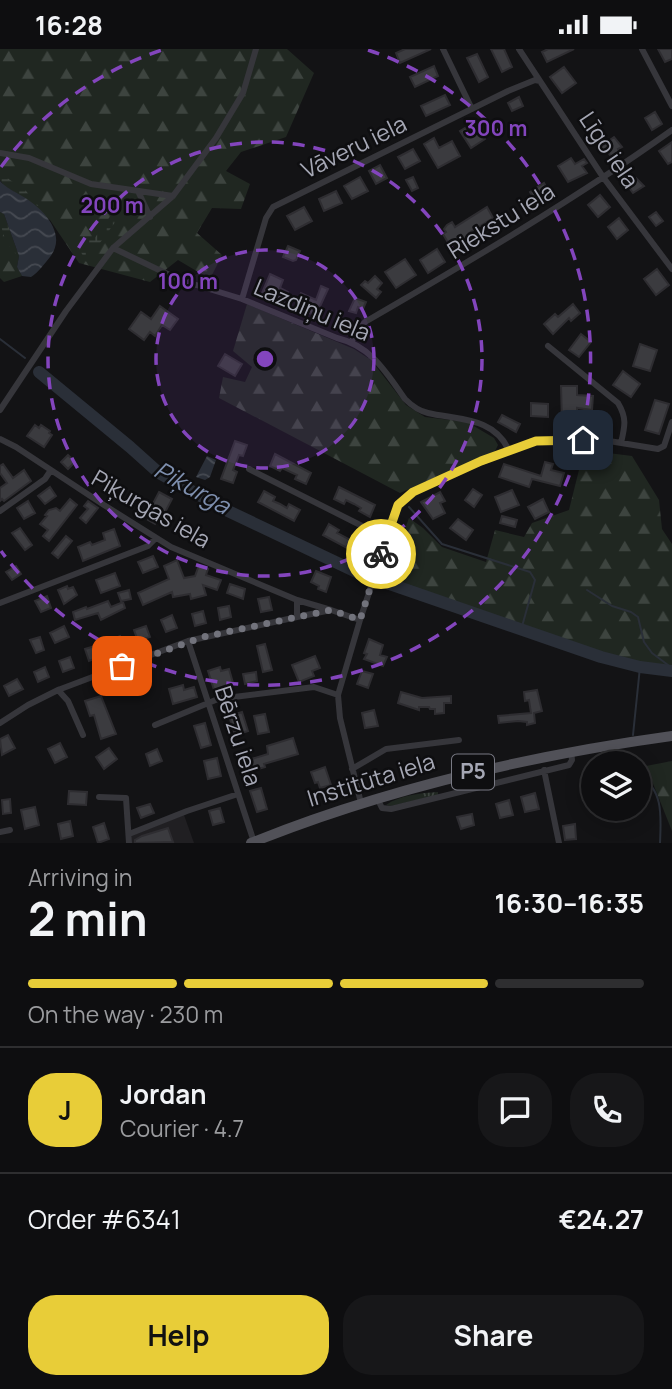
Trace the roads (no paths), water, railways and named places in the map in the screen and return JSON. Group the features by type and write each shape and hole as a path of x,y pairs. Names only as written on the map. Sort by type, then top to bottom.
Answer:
{"main road":[{"name":"Institūta iela","path":"253,842 361,803 486,768 571,751 672,736"}],"street":[{"path":"0,410 66,311 113,248 173,196 233,113 243,93 256,49"},
{"path":"443,49 472,109"},
{"name":"Līgo iela","path":"520,49 603,177 672,269"},
{"path":"642,49 672,106"},
{"name":"Vāveru iela","path":"242,299 265,218 273,207 521,85 540,81"},
{"name":"Riekstu iela","path":"352,342 354,334 365,321 460,267 617,170 672,130"},
{"path":"0,153 29,158 91,184 173,196"},
{"path":"138,191 150,217"},
{"name":"Lazdiņu iela","path":"113,248 180,280 242,299 352,342 375,358 411,404 426,413 462,418 487,427 504,440 509,451"},
{"path":"548,346 618,403 625,414 626,425 621,443"},
{"path":"361,803 340,719 338,695 398,505 413,492 441,478 544,440 621,443 658,449 664,446 672,422"},
{"name":"Piķurgas iela","path":"0,439 171,547 297,600 360,620"},
{"path":"250,469 386,538"},
{"path":"0,511 46,479 51,470"},
{"path":"0,603 148,546 156,538"},
{"path":"297,600 298,617"},
{"path":"0,723 58,690 188,641 331,610"},
{"name":"Bērzu iela","path":"188,641 253,842"},
{"path":"155,725 208,702 255,693 314,687 338,695"},
{"path":"58,690 68,701 83,735"},
{"path":"352,769 386,749 459,740"},
{"path":"377,798 382,808 391,809 569,765 572,760 571,751"},
{"path":"544,770 559,843"},
{"path":"129,834 187,811 238,795"},
{"path":"99,797 126,798 129,843"},
{"path":"0,832 10,830"}],"water":[{"path":"0,181 38,207 55,231 55,248 31,277 22,276 17,267 19,256 4,214 0,212"},
{"path":"207,456 216,460 210,477 205,480 196,477"}],"waterway":[{"name":"Piķurga","path":"0,339 25,358"},
{"name":"Piķurga","path":"39,372 159,473 226,510 365,576"},
{"path":"409,507 442,544 530,572 535,580 521,630"},
{"name":"Piķurga","path":"381,581 601,657 640,667 672,671"},
{"path":"587,590 612,606 638,617 644,642 670,670"},
{"path":"633,735 640,667"},
{"path":"651,786 659,805 660,843"}]}
